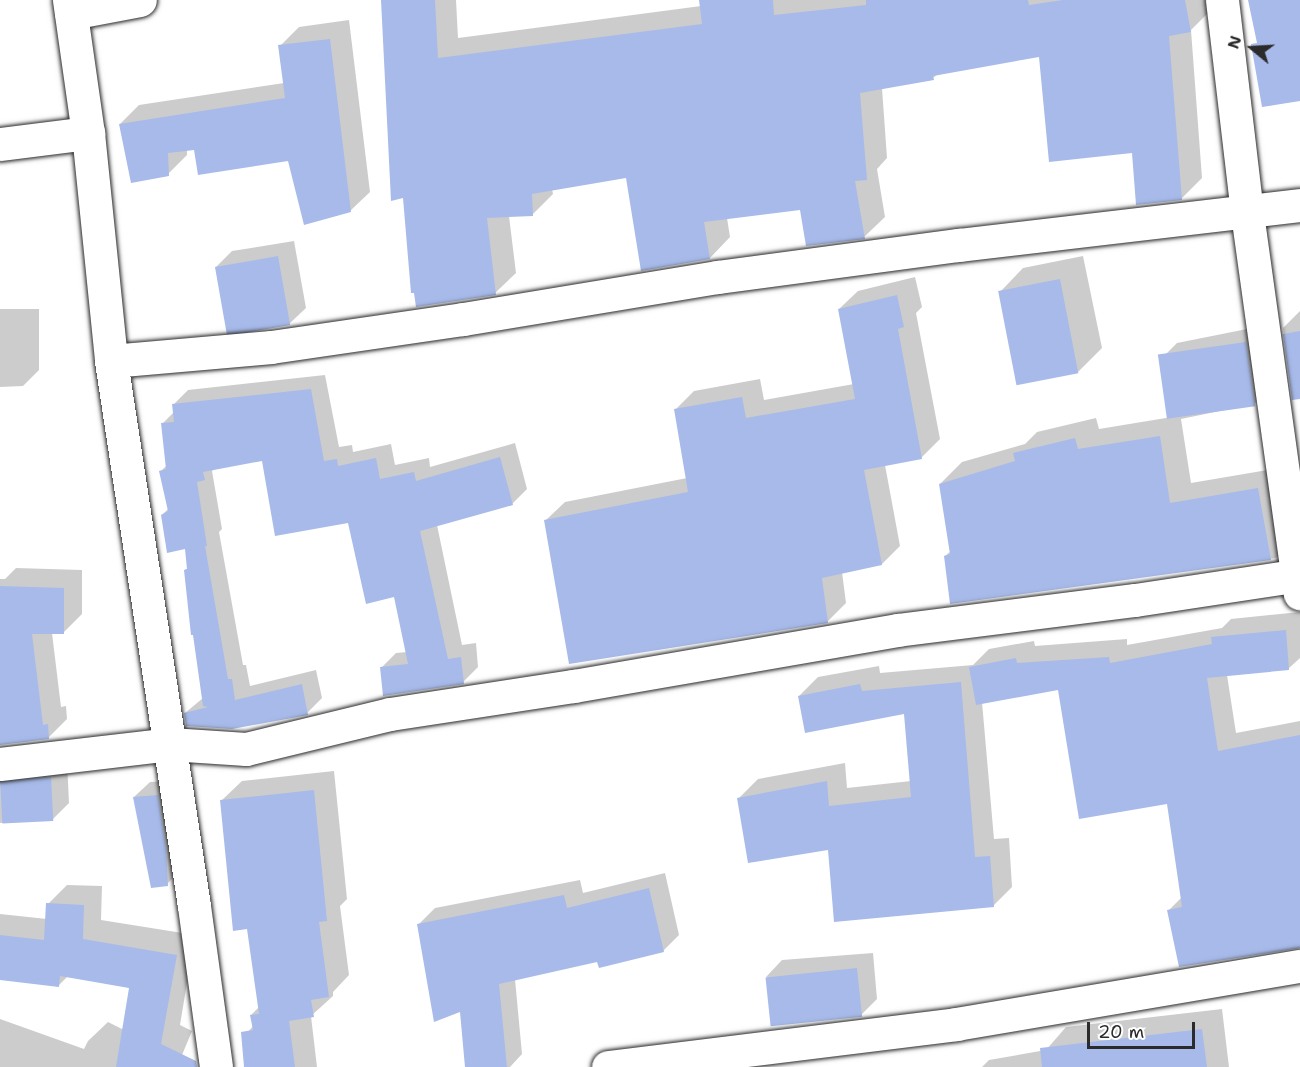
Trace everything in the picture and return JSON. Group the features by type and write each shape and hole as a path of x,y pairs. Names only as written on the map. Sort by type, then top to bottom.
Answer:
{"street":[{"path":"140,0 70,6 88,134 111,361 170,744 216,1067"},
{"path":"0,764 170,744 246,749 390,714 574,686 897,630 1299,581 1247,213 1222,0"},
{"path":"0,144 88,134"},
{"path":"111,361 271,346 463,319 718,277 959,245 1300,205"},
{"path":"609,1067 956,1024 1300,966"}],"building":[{"path":"381,0 435,0 438,58 702,24 699,0 773,0 774,15 866,5 866,0 1028,0 1029,5 1063,0 1185,0 1191,32 1169,36 1182,200 1136,205 1132,153 1049,162 1039,57 933,76 934,80 860,93 867,180 855,181 865,239 806,246 800,210 704,222 710,259 641,271 626,178 532,194 533,216 487,218 496,295 416,307 414,293 411,293 403,198 391,201"},
{"path":"1248,0 1300,0 1300,101 1262,107 1251,44 1257,43"},
{"path":"330,39 351,212 304,225 288,161 198,175 194,150 168,153 169,176 131,183 119,124 285,98 278,45"},
{"path":"278,256 290,325 227,336 215,267"},
{"path":"1060,279 1078,373 1016,385 998,291"},
{"path":"897,295 904,327 898,329 922,459 864,470 882,565 822,578 828,623 569,664 544,520 688,492 674,409 742,397 746,418 855,399 838,309"},
{"path":"1300,331 1300,399 1292,400 1283,334"},
{"path":"1246,342 1255,406 1167,419 1158,354"},
{"path":"311,389 324,461 337,459 338,466 376,458 380,479 414,472 416,481 500,457 513,505 420,531 448,659 461,657 464,684 383,696 380,667 408,664 394,597 366,604 348,523 275,536 262,461 203,472 205,480 197,482 207,546 205,546 228,679 232,679 235,700 302,684 308,715 232,729 186,726 184,713 208,707 203,706 193,635 191,635 184,570 187,569 185,549 167,553 161,515 168,511 159,471 166,469 161,423 174,422 172,404"},
{"path":"1160,436 1170,503 1258,488 1271,560 950,604 944,556 950,554 939,484 1015,461 1013,453 1075,438 1078,449"},
{"path":"0,586 64,588 64,634 32,634 43,725 48,724 49,739 0,745"},
{"path":"1286,630 1289,670 1207,678 1218,751 1300,735 1300,948 1179,967 1167,910 1182,907 1167,804 1079,819 1058,690 976,705 969,667 1016,658 1017,663 1109,657 1110,663 1212,644 1211,637"},
{"path":"961,682 975,857 990,856 994,907 834,922 828,850 748,863 737,798 827,781 829,806 911,797 904,714 805,733 798,696 860,684 862,691"},
{"path":"51,777 53,821 2,824 0,780"},
{"path":"314,790 327,921 319,922 329,997 311,1000 314,1017 289,1021 295,1067 244,1067 241,1032 253,1030 250,1015 259,1014 247,929 233,931 220,800"},
{"path":"158,795 166,848 168,886 151,888 133,797"},
{"path":"649,888 664,952 599,968 597,962 499,984 507,1067 465,1067 460,1012 434,1022 417,924 564,895 567,908"},
{"path":"46,903 84,905 83,939 177,955 161,1044 196,1061 197,1067 116,1067 129,988 60,976 59,987 0,980 0,935 44,940"},
{"path":"857,968 862,1017 771,1026 766,978"},
{"path":"1202,1029 1207,1067 1042,1067 1040,1048"}]}
